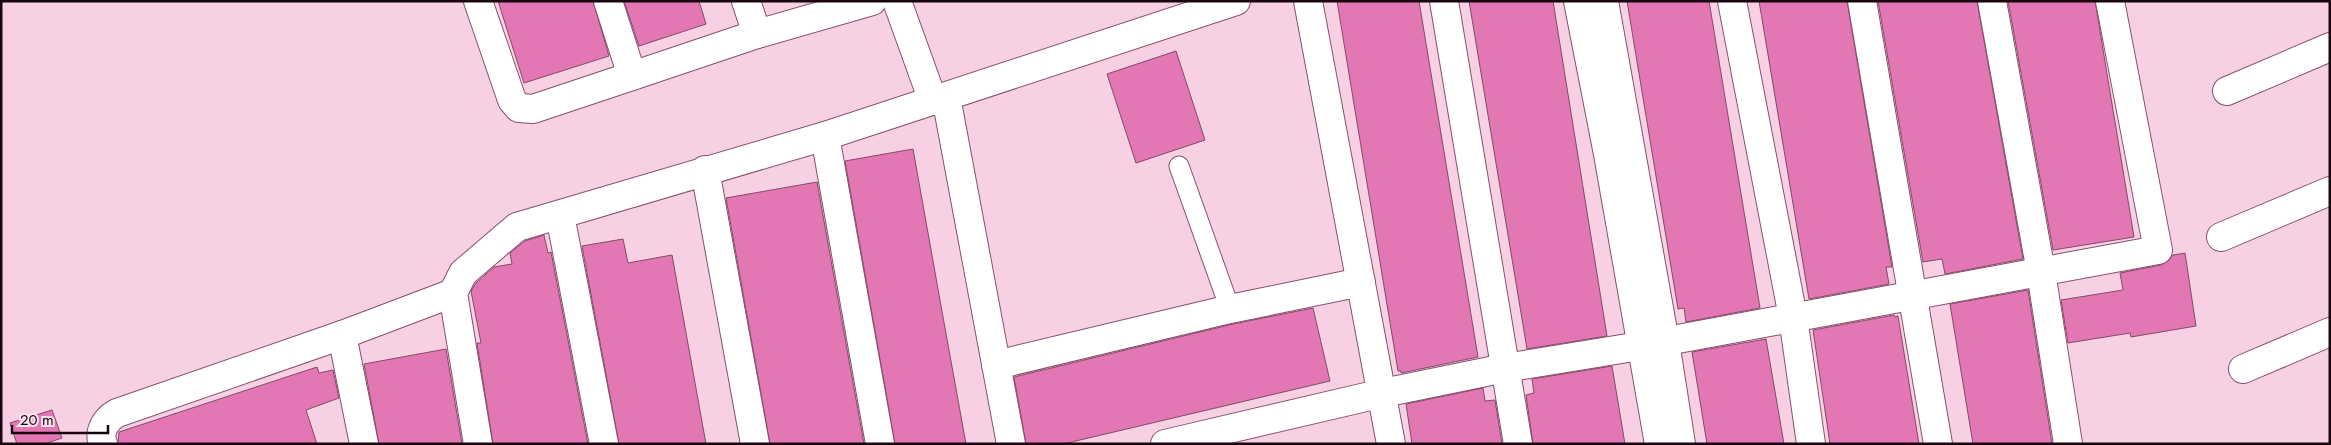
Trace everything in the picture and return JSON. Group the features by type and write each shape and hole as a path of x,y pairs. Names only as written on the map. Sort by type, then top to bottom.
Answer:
{"street":[{"path":"478,1 512,100 519,108 533,109 757,34 872,1"},
{"path":"608,1 632,76"},
{"path":"746,1 757,34"},
{"path":"897,1 939,99 1011,444"},
{"path":"478,444 453,293 463,273 517,227 825,136 1236,1"},
{"path":"1308,1 1383,393 1391,444"},
{"path":"1444,1 1518,444"},
{"path":"1578,1 1608,154 1653,344 1681,444"},
{"path":"1604,1 1653,344 1659,444"},
{"path":"1732,1 1793,317 1811,444"},
{"path":"1862,1 1938,444"},
{"path":"1992,1 2041,272 2068,444"},
{"path":"1164,444 1250,434 1383,393 1505,368 1653,344 1913,294 2158,250 2110,1"},
{"path":"2227,91 2330,47"},
{"path":"825,136 880,444"},
{"path":"705,170 755,444"},
{"path":"2221,237 2330,191"},
{"path":"560,215 604,444"},
{"path":"996,365 1230,309 1361,282"},
{"path":"103,444 102,430 110,416 342,335 453,293"},
{"path":"2242,369 2330,332"},
{"path":"342,335 364,444"}],"lane":[{"path":"1179,166 1230,309"}],"building":[{"path":"498,1 593,1 609,56 524,83"},
{"path":"624,1 699,1 706,24 639,46"},
{"path":"1337,1 1419,1 1478,357 1401,373 1401,371 1398,371"},
{"path":"1469,1 1553,1 1607,336 1527,349"},
{"path":"1627,1 1709,1 1760,308 1686,322 1684,308 1678,309"},
{"path":"1759,1 1847,1 1892,267 1886,267 1889,284 1809,299"},
{"path":"1878,1 1977,1 2023,259 1945,274 1942,259 1923,262"},
{"path":"2008,1 2095,1 2134,237 2053,250"},
{"path":"1176,51 1205,140 1136,163 1107,74"},
{"path":"913,149 966,444 895,444 845,161"},
{"path":"817,182 864,444 770,444 726,198"},
{"path":"544,235 548,253 551,252 588,444 493,444 477,343 481,343 471,291 476,283 494,267 512,264 510,253 525,241"},
{"path":"623,239 628,263 672,255 706,444 619,444 582,246"},
{"path":"2185,253 2196,326 2131,337 2130,333 2068,343 2061,300 2123,290 2120,273 2161,265 2173,255"},
{"path":"2028,290 2052,444 1973,444 1950,304"},
{"path":"1313,308 1330,381 1063,444 1026,444 1014,377 1233,324"},
{"path":"1894,315 1895,317 1898,316 1919,444 1830,444 1813,330"},
{"path":"1766,339 1784,444 1707,444 1692,352"},
{"path":"446,349 462,444 379,444 364,364"},
{"path":"1612,366 1625,444 1533,444 1526,395 1534,393 1532,379"},
{"path":"317,367 319,373 333,370 339,398 306,410 317,444 118,444 119,432"},
{"path":"1483,388 1485,401 1495,400 1502,444 1412,444 1406,404"},
{"path":"52,410 62,438 44,444 17,444 10,423"}]}
